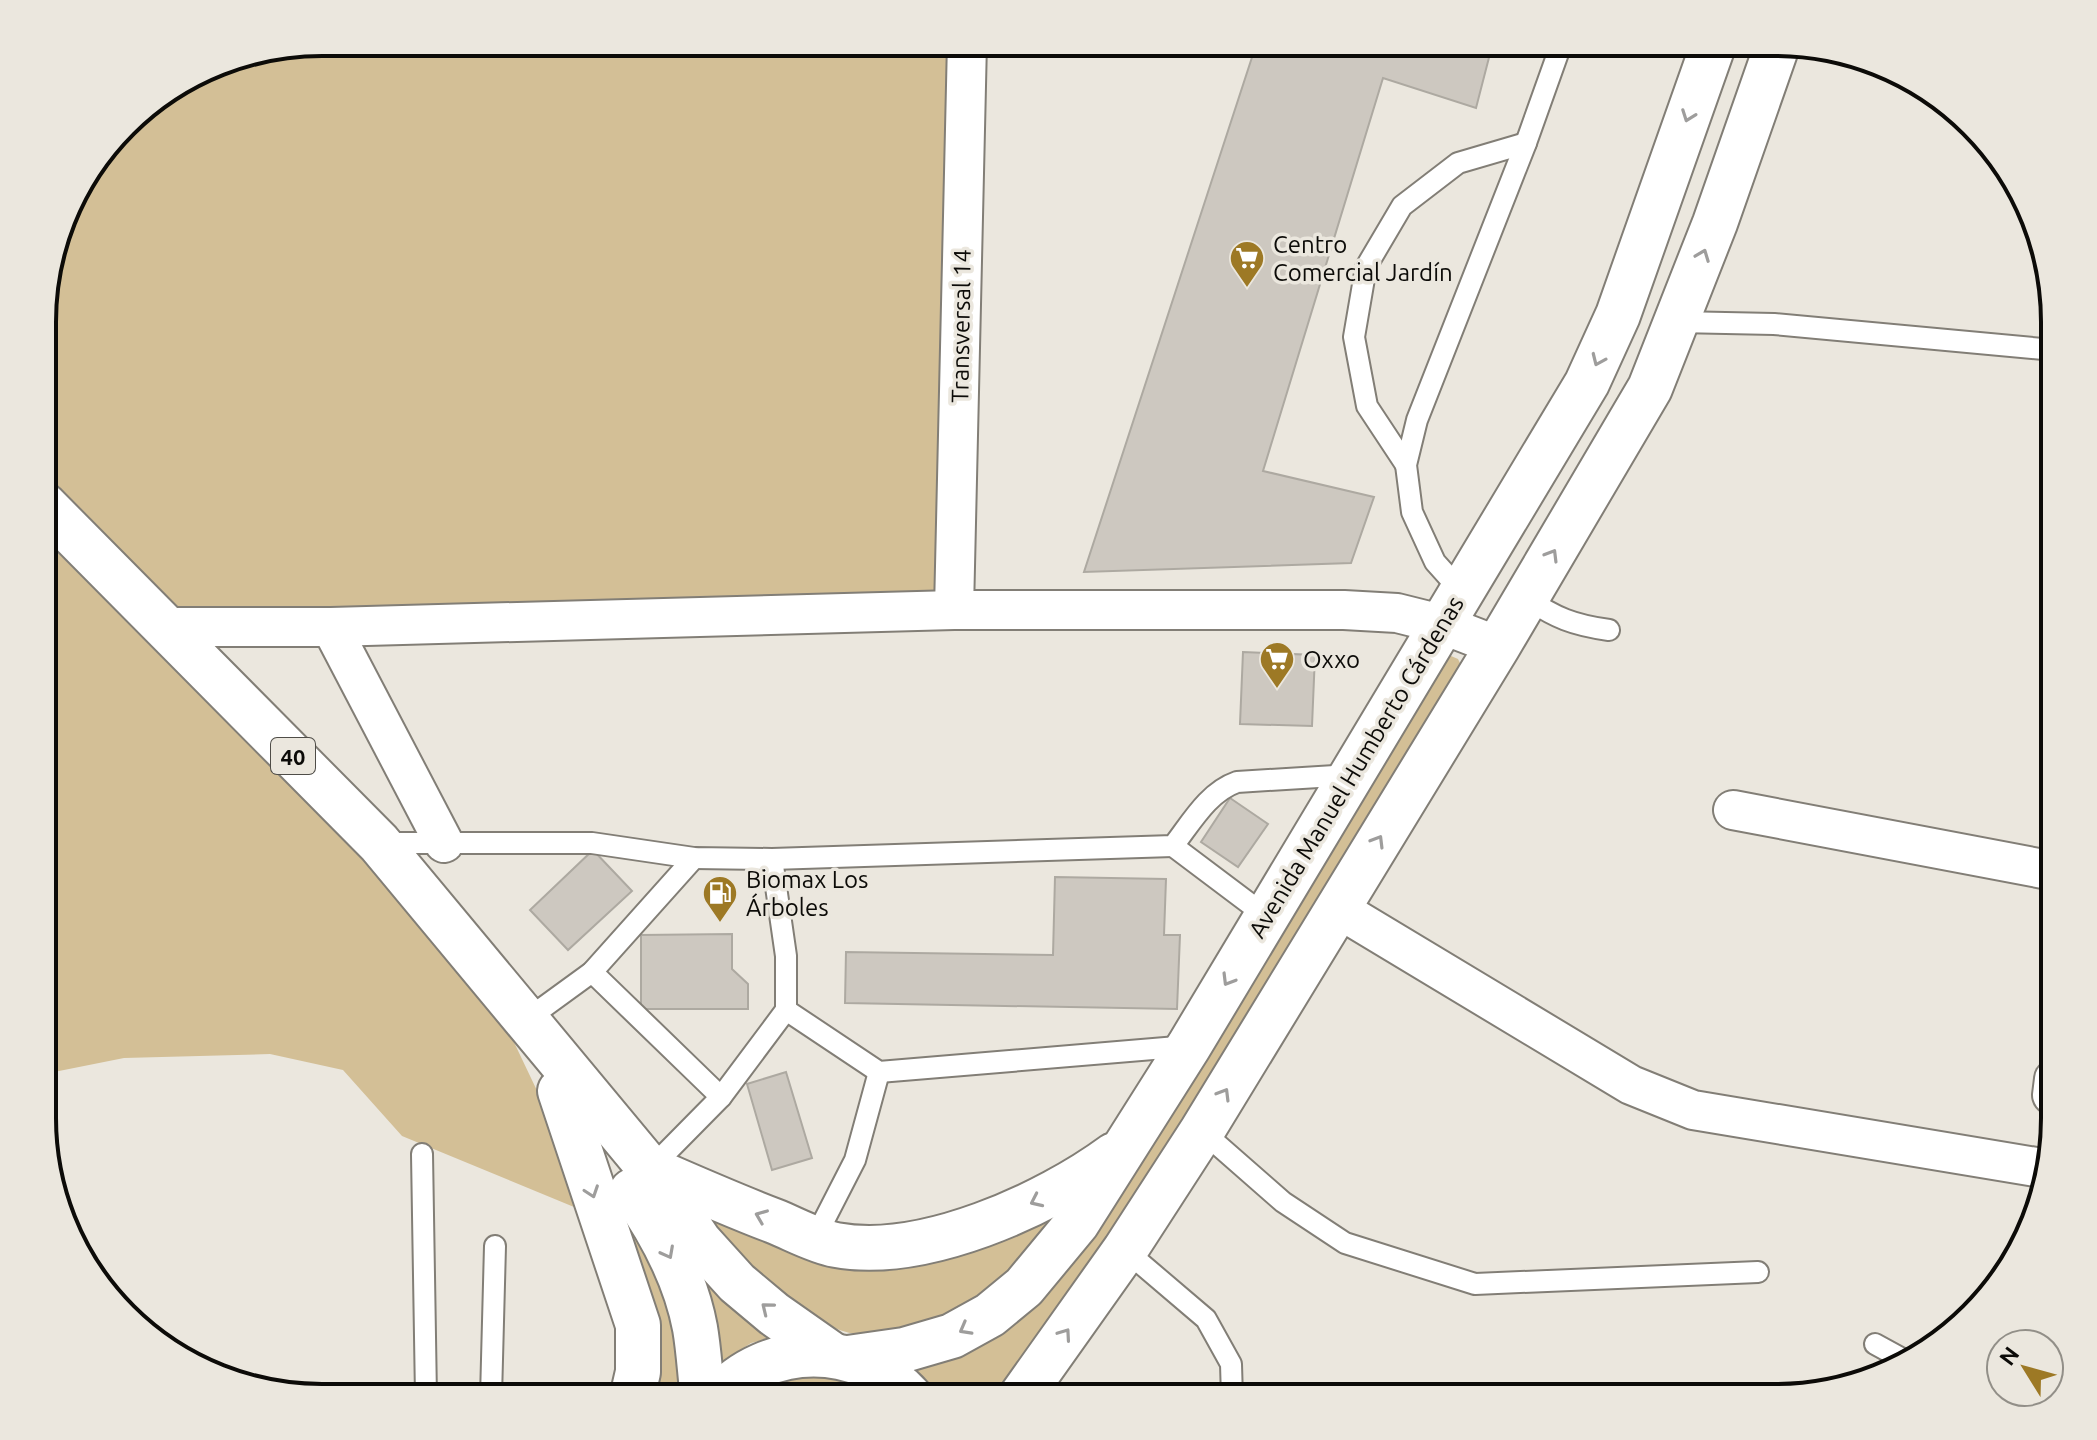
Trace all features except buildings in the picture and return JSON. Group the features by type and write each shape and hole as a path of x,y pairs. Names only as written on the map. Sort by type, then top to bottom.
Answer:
{"main road":[{"name":"Avenida Manuel Humberto Cárdenas","path":"840,1356 904,1350 952,1336 990,1315 1024,1287 1077,1223 1189,1046 1587,383 1618,315 1709,57"},
{"path":"1030,1383 1125,1250 1202,1131 1498,646 1650,388 1715,223 1773,57"},
{"name":"40","path":"56,517 379,843 650,1169 699,1241 737,1283 774,1314 840,1356 877,1370 896,1383"},
{"name":"40","path":"526,1020 560,1091 644,1208 683,1281 695,1329 701,1383"},
{"path":"560,1091 638,1325 635,1383"},
{"path":"650,1169 815,1238 852,1247 880,1247 964,1231 1054,1193 1126,1147"},
{"name":"40","path":"732,1383 766,1362 799,1354 840,1356"}],"street":[{"name":"Transversal 14","path":"954,610 967,56"},
{"path":"165,627 331,627 954,610 1344,610 1397,613 1451,608 1498,646"},
{"path":"331,627 444,843"},
{"path":"1733,810 2040,868"},
{"path":"1337,908 1631,1085 1693,1110 2036,1167"}],"lane":[{"path":"1451,608 1435,562 1412,512 1406,465 1417,420 1557,57"},
{"path":"1406,465 1367,406 1364,392 1354,337 1366,267 1402,206 1458,163 1526,143"},
{"path":"1677,322 1774,324 2040,349"},
{"path":"1526,598 1553,616 1575,625 1609,630"},
{"path":"1173,846 1224,786 1237,782 1351,775"},
{"path":"379,843 592,843 694,858 772,859 1173,846 1266,916"},
{"path":"526,1020 592,972 694,858"},
{"path":"650,1169 721,1097 786,1010 786,956 772,859"},
{"path":"592,972 721,1097"},
{"path":"786,1010 879,1072 1189,1046"},
{"path":"815,1238 855,1160 879,1072"},
{"path":"1202,1131 1283,1202 1345,1243 1475,1284 1758,1272"},
{"path":"422,1154 426,1383"},
{"path":"491,1383 495,1246"},
{"path":"1125,1250 1206,1319 1231,1364 1232,1384"},
{"path":"1875,1344 1896,1355"}],"shaded area":[{"path":"953,56 941,596 181,612 56,487 56,322 58,287 65,253 83,204 111,160 146,122 174,101 220,76 287,58"},
{"path":"56,551 363,860 511,1036 541,1099 574,1207 402,1136 343,1070 270,1054 124,1058 57,1071"},
{"path":"1446,657 1458,659 1461,665 1459,673 1111,1241 1007,1383 927,1383 911,1369 964,1355 1005,1331"},
{"path":"620,1206 666,1294 678,1351 681,1383 650,1383"},
{"path":"1059,1213 1012,1270 982,1295 935,1318 869,1335 847,1332 801,1310 739,1255 709,1218 807,1258 851,1269 914,1265"},
{"path":"704,1276 771,1338 751,1343 721,1363"},
{"path":"836,1373 855,1383 763,1383"}],"place":[{"name":"Centro Comercial Jardín","path":"1247,289"},
{"name":"Oxxo","path":"1277,690"},
{"name":"Biomax Los Árboles","path":"720,924"}]}
